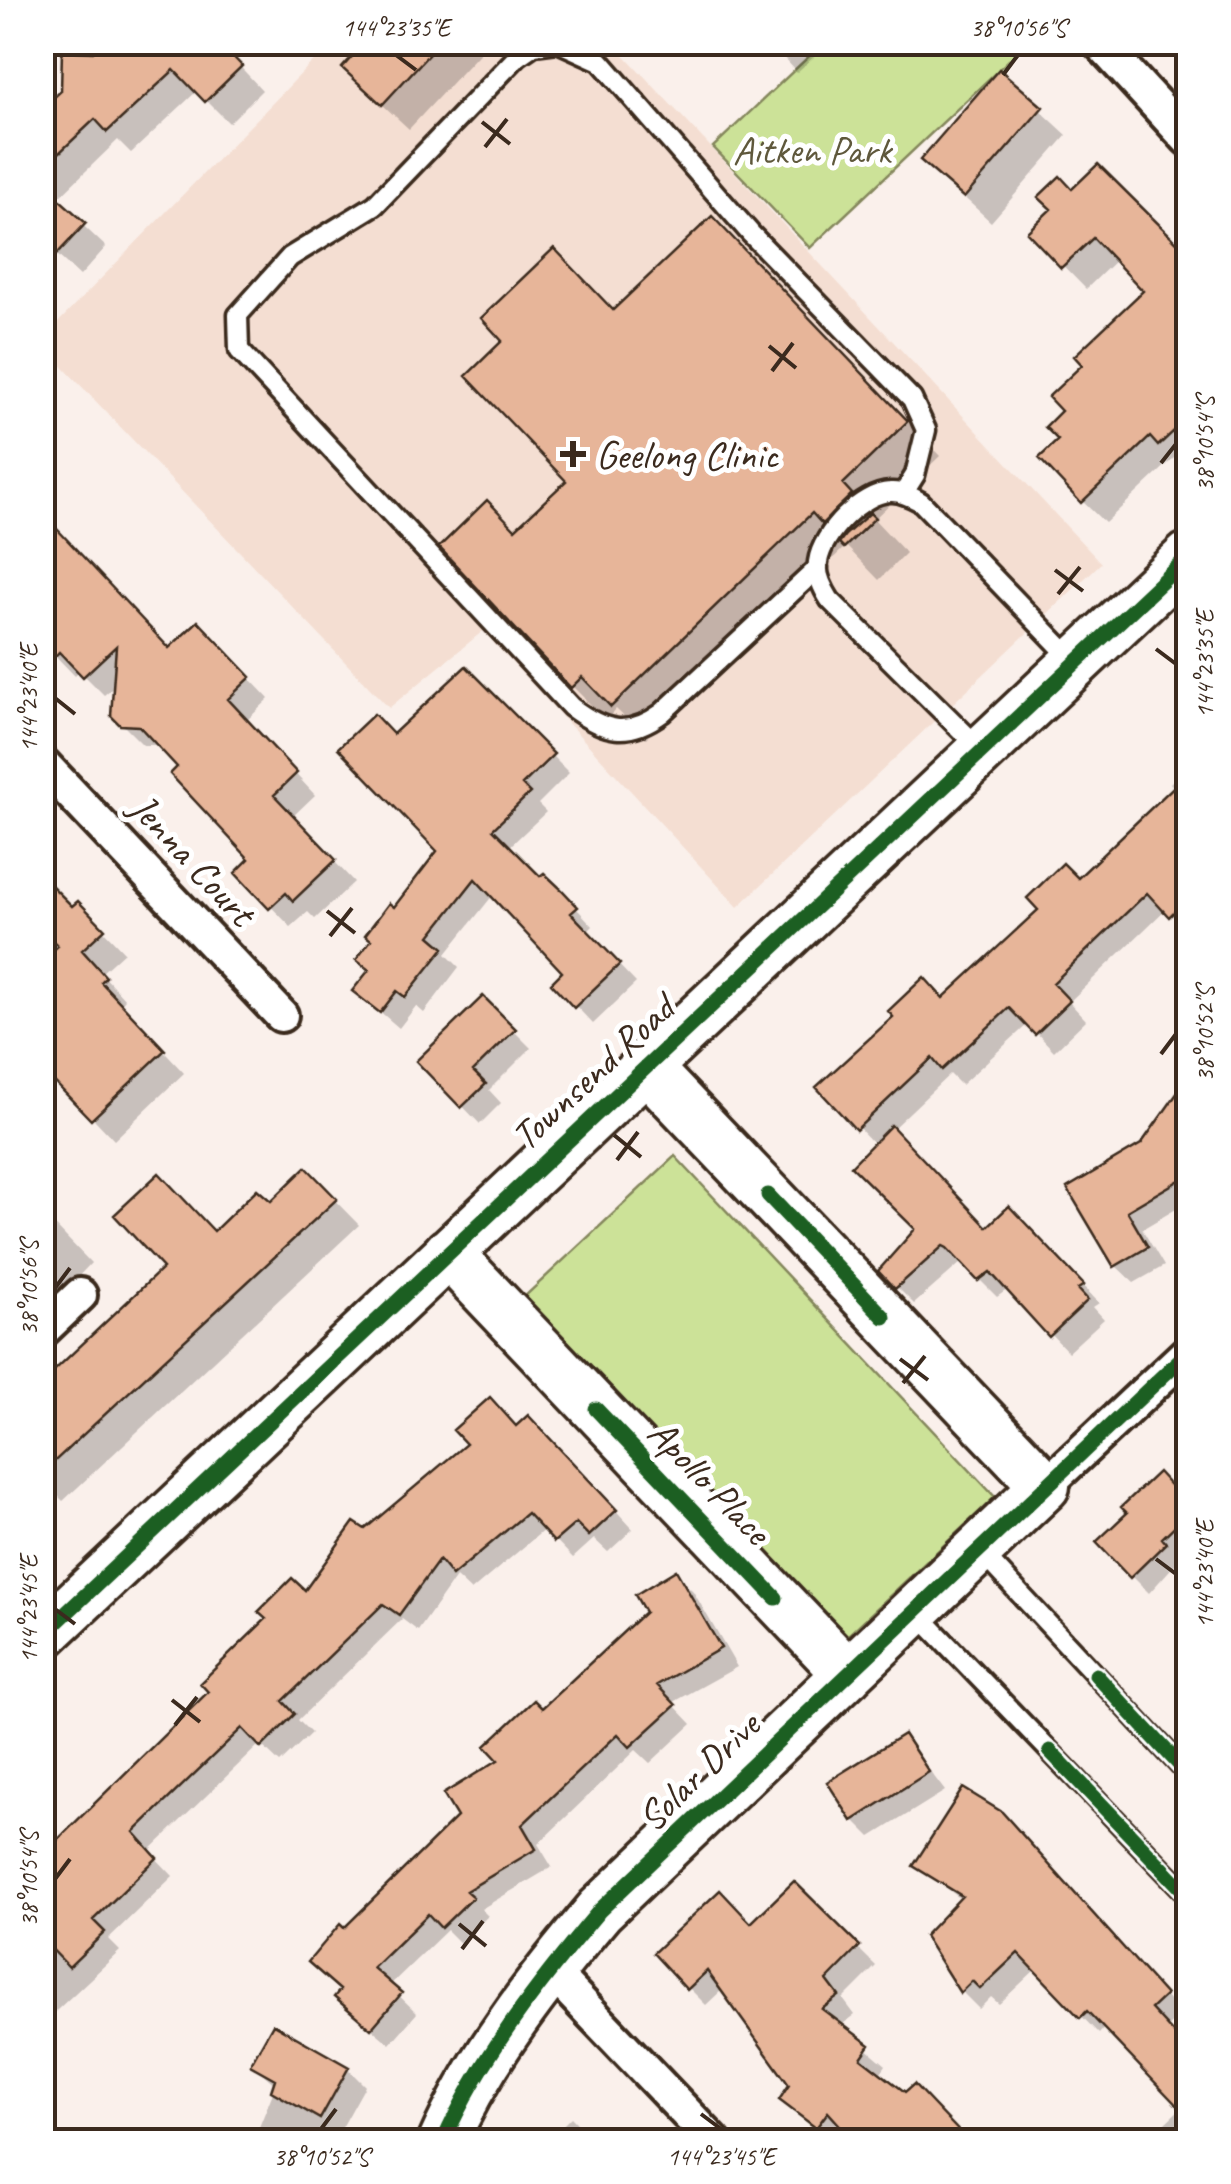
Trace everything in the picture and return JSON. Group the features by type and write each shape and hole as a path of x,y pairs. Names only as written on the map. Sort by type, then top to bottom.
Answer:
{"street":[{"path":"1098,42 1188,139"},
{"name":"Townsend Road","path":"42,1636 1188,557"},
{"name":"Jenna Court","path":"42,762 281,1015"},
{"path":"645,1066 1045,1486 1188,1352"},
{"name":"Apollo Place","path":"448,1252 848,1674"},
{"path":"42,1331 80,1295"},
{"name":"Solar Drive","path":"444,2142 488,2058 550,1970 600,1910 1045,1486"},
{"path":"550,1970 714,2142"}],"lane":[{"path":"903,494 914,475 926,430 912,399 751,234 600,61 558,42 534,45 518,56 374,205 290,257 238,315 238,350 264,382 571,707 606,730 643,727 818,568 823,548 847,516 870,497 891,492 921,502 1075,662"},
{"path":"818,568 830,600 980,749"},
{"path":"978,1550 1188,1774"},
{"path":"914,1610 1188,1895"}],"shaded area":[{"name":"Geelong Clinic","path":"331,43 613,43 1101,563 738,907 483,631 389,708 43,346 43,338"}],"green space":[{"name":"Aitken Park","path":"823,43 1027,43 810,248 713,147"},
{"path":"675,1156 995,1497 843,1640 523,1298"}],"building":[{"path":"103,42 219,42 242,66 205,102 174,70 107,132 95,119 42,169 42,108 61,91 62,50 93,52"},
{"path":"365,42 440,42 382,105 342,68"},
{"path":"999,69 1043,107 964,198 920,160"},
{"path":"1098,164 1188,253 1188,418 1158,446 1150,437 1081,503 1039,458 1058,440 1045,427 1061,411 1048,397 1082,365 1074,356 1143,291 1093,238 1061,268 1027,232 1051,209 1038,197 1060,176 1072,189"},
{"path":"42,184 86,223 42,270"},
{"path":"712,216 908,421 843,484 852,494 822,524 812,513 611,707 582,677 571,688 439,547 487,500 515,529 566,481 466,376 502,341 481,318 554,248 613,310"},
{"path":"42,513 169,648 198,621 251,677 228,699 297,773 274,795 336,860 293,901 286,893 269,909 235,873 249,859 170,774 177,767 139,726 120,725 111,716 116,646 83,677 59,652 42,670"},
{"path":"870,513 875,518 844,548 839,543"},
{"path":"466,666 554,754 522,785 530,793 493,829 578,907 571,913 620,964 574,1008 551,983 562,972 475,879 430,936 444,948 405,997 397,991 380,1013 352,991 369,970 356,960 371,940 365,935 389,903 394,907 437,851 338,748 374,714 393,734"},
{"path":"1188,773 1188,898 1169,917 1147,893 1053,983 1070,1001 1035,1035 1009,1008 942,1070 932,1058 856,1130 816,1087 893,1017 888,1011 924,977 943,998 1038,910 1027,898 1063,863 1078,878"},
{"path":"42,876 72,906 78,901 105,929 82,950 106,977 101,982 165,1050 91,1120 42,1069 42,960 58,946 42,930"},
{"path":"483,996 516,1029 473,1071 486,1084 461,1108 416,1061"},
{"path":"1188,1078 1188,1175 1127,1211 1148,1247 1114,1267 1067,1188 1141,1144"},
{"path":"891,1125 987,1227 1009,1206 1084,1285 1078,1289 1088,1300 1049,1337 990,1272 978,1281 943,1246 895,1289 878,1271 915,1229 851,1166"},
{"path":"306,1167 337,1199 42,1473 42,1382 163,1268 114,1215 159,1173 214,1231 257,1189 271,1201"},
{"path":"490,1397 516,1426 528,1415 617,1510 589,1536 576,1523 554,1542 527,1513 452,1576 439,1560 399,1615 383,1604 283,1701 295,1714 261,1748 242,1728 134,1832 157,1858 93,1920 105,1932 69,1967 42,1939 42,1855 208,1692 200,1683 266,1619 258,1612 292,1578 305,1590 354,1522 365,1529 466,1444 453,1430"},
{"path":"1158,1472 1188,1505 1188,1513 1162,1538 1166,1543 1130,1578 1096,1542 1127,1513 1121,1507"},
{"path":"676,1570 721,1648 657,1685 676,1705 630,1747 618,1734 522,1825 536,1849 466,1891 473,1897 441,1928 428,1914 373,1968 402,1993 371,2029 334,1997 340,1990 308,1962 340,1924 344,1928 457,1817 443,1794 498,1760 485,1746 534,1700 542,1708 645,1612 635,1595"},
{"path":"904,1734 929,1772 852,1821 827,1782"},
{"path":"963,1788 1002,1812 1166,1995 1151,2009 1188,2049 1188,2117 1087,2011 1080,2018 1018,1953 980,1989 972,1981 960,1993 924,1936 962,1896 913,1866"},
{"path":"794,1881 860,1946 827,1980 839,1996 822,2009 870,2045 861,2058 905,2092 914,2084 969,2142 855,2142 828,2112 816,2128 779,2100 789,2085 707,1971 687,1990 653,1953 720,1890 751,1923"},
{"path":"273,2024 349,2067 320,2119 271,2091 275,2079 250,2065"}],"cycle path":[{"path":"42,1636 1188,557"},
{"path":"768,1195 884,1317"},
{"path":"443,2142 494,2049 534,1991 600,1910 1188,1352"},
{"path":"596,1409 776,1598"},
{"path":"1096,1675 1188,1774"},
{"path":"1050,1751 1188,1895"}],"place":[{"name":"Geelong Clinic","path":"573,454"}]}
